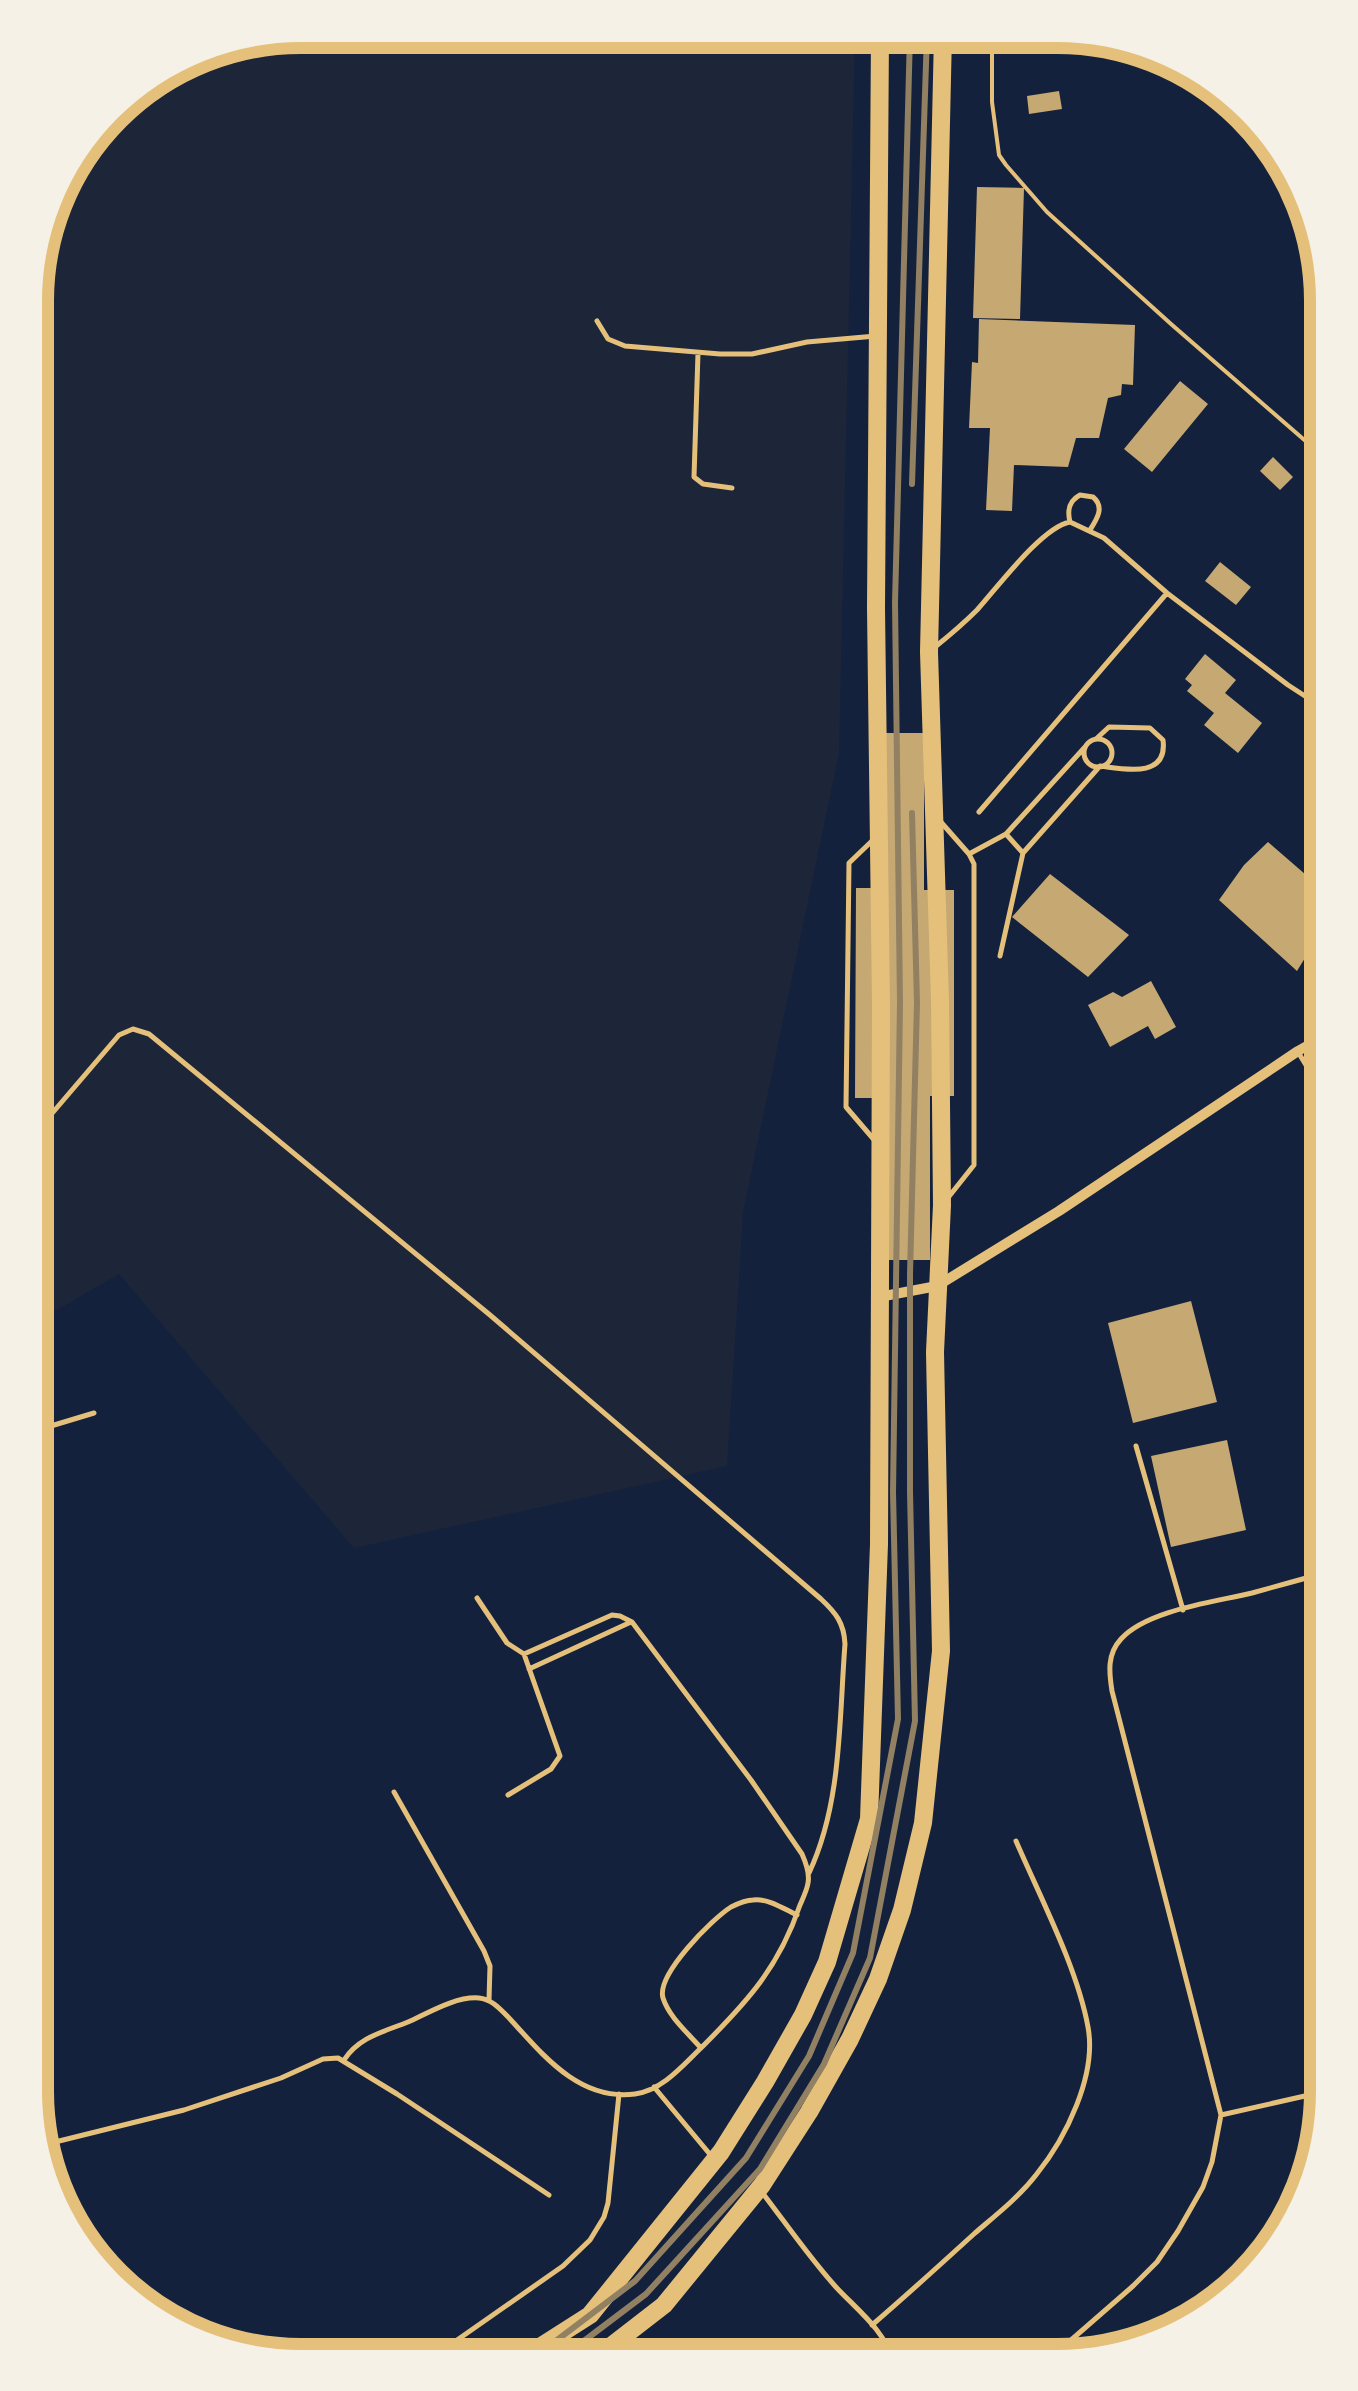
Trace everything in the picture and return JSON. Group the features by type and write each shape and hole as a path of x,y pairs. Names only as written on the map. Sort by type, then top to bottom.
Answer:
{"highway":[{"path":"548,2343 590,2316 714,2160 765,2082 828,1962 869,1819 879,1544 881,1148 876,608 880,48"},
{"path":"615,2343 664,2304 759,2188 817,2098 878,1980 902,1910 922,1823 940,1651 935,1352 942,1206 940,1001 928,652 943,48"}],"street":[{"path":"879,1297 937,1286 1310,1044"}],"lane":[{"path":"598,321 611,342 698,353 752,354 818,341 879,336"},
{"path":"698,353 694,477 703,484 732,488"},
{"path":"1070,522 1072,502 1086,495 1097,500 1099,506 1090,530"},
{"path":"928,652 965,622 1035,545 1054,528 1070,522 1104,538 1168,593 1310,700"},
{"path":"980,812 1168,593"},
{"path":"969,854 1006,834 1085,748 1108,727 1150,728 1163,740 1164,751 1151,767 1136,770 1087,761 1085,748"},
{"path":"1000,956 1023,853 1100,766 1110,760 1112,751 1108,743 1096,739"},
{"path":"935,814 974,864 974,1165 942,1206"},
{"path":"879,834 849,863 846,1106 881,1148"},
{"path":"1006,834 1023,853"},
{"path":"48,1118 118,1035 133,1028 149,1034 490,1315 821,1599 840,1619 844,1644 833,1793 819,1852 809,1874"},
{"path":"1298,1051 1310,1071"},
{"path":"48,1427 94,1414"},
{"path":"1136,1446 1182,1610"},
{"path":"1069,2342 1134,2286 1178,2232 1203,2187 1221,2115 1136,1787 1109,1673 1111,1657 1128,1633 1148,1621 1310,1577"},
{"path":"477,1598 506,1642 524,1654 560,1756 551,1769 508,1795"},
{"path":"344,2060 364,2039 474,1998 489,2000 500,2009 557,2068 591,2088 637,2094 674,2074 700,2048 756,1991 782,1949 809,1882 802,1854 632,1622 612,1615 524,1654"},
{"path":"529,1668 632,1622"},
{"path":"394,1792 484,1951 490,1966 489,2000"},
{"path":"872,2325 1036,2175 1058,2144 1079,2099 1090,2056 1088,2027 1070,1966 1016,1841"},
{"path":"700,2048 663,1999 663,1983 673,1966 720,1916 743,1902 766,1901 797,1915"},
{"path":"53,2143 184,2110 246,2091 324,2059 338,2058 549,2195"},
{"path":"654,2087 714,2160"},
{"path":"453,2343 534,2288 590,2240 608,2203 618,2094"},
{"path":"1221,2115 1310,2094"},
{"path":"759,2188 884,2343"},
{"path":"771,2341 774,2343"}],"path":[{"path":"992,48 992,102 999,155 1006,166 1047,212 1310,445"}],"shaded area":[{"path":"284,48 855,48 839,753 743,1212 727,1466 354,1548 119,1274 48,1315 48,300 52,251 75,187 132,112 160,90 203,67 251,52"}],"building":[{"path":"1059,91 1062,109 1029,114 1027,96"},
{"path":"977,187 1024,188 1020,319 973,318"},
{"path":"979,319 1135,325 1133,385 1122,384 1121,395 1108,398 1099,438 1076,438 1068,467 1014,465 1012,511 986,510 990,428 969,428 972,362 978,363"},
{"path":"1180,381 1208,404 1152,472 1124,449"},
{"path":"1273,457 1293,477 1280,490 1260,471"},
{"path":"1220,562 1251,587 1236,605 1205,581"},
{"path":"1205,654 1236,680 1225,693 1262,723 1238,753 1204,725 1214,713 1187,691 1192,685 1185,679"},
{"path":"874,733 924,733 924,890 954,890 954,1096 930,1096 930,1260 879,1260 879,1098 855,1098 856,888 874,888"},
{"path":"1268,842 1310,878 1310,950 1297,971 1219,900 1244,865"},
{"path":"1050,874 1129,935 1088,977 1012,917"},
{"path":"1151,981 1176,1027 1155,1039 1148,1026 1110,1047 1088,1005 1113,992 1122,997"},
{"path":"1191,1301 1217,1402 1133,1423 1108,1323"},
{"path":"1227,1440 1246,1530 1171,1547 1151,1456"}],"railway":[{"path":"553,2343 635,2281 746,2158 809,2056 853,1953 898,1719 893,1492 900,1002 895,602 910,48"},
{"path":"912,484 927,48"},
{"path":"581,2343 646,2294 760,2169 824,2064 870,1958 915,1721 910,1274 917,1003 912,813"}]}
